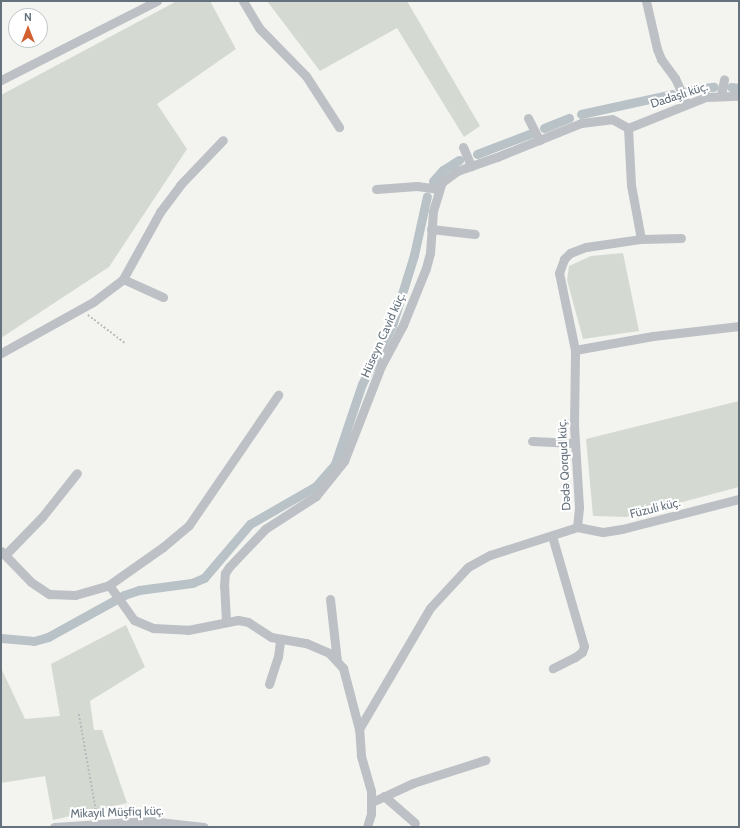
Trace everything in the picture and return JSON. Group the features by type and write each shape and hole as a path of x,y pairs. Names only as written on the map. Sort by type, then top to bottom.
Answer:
{"street":[{"path":"1,80 158,1"},
{"path":"243,1 259,28 306,76 339,127"},
{"path":"646,1 657,49 661,59 675,78 686,103"},
{"path":"721,95 724,79"},
{"name":"Dadaşlı küç.","path":"628,128 686,103 721,95 739,96"},
{"path":"528,118 540,140"},
{"name":"Hüseyn Cavid küç.","path":"226,621 224,586 225,573 229,567 265,529 316,496 344,461 378,372 403,325 411,300 426,268 433,211 439,189 449,174 598,119 612,119 628,128"},
{"path":"628,128 630,178 642,239 681,238"},
{"path":"1,353 80,309 123,279 160,212 176,190 223,140"},
{"path":"463,147 471,166"},
{"path":"376,189 417,186 439,189"},
{"path":"431,229 460,230 475,234"},
{"name":"Dədə Qorqud küç.","path":"359,729 430,608 453,581 468,567 490,555 577,527 579,507 574,443 575,350 568,310 560,284 560,267 564,259 570,253 586,248 642,239"},
{"path":"123,279 163,297"},
{"path":"575,350 653,336 739,326"},
{"path":"77,473 42,517 3,553 31,582 49,594 75,595 109,585 163,547 189,525 278,395"},
{"path":"532,440 574,443"},
{"name":"Füzuli küç.","path":"577,527 603,532 622,529 739,499"},
{"path":"552,536 584,646 582,652 575,657 553,668"},
{"path":"109,585 134,620 159,629 188,630 226,621 248,622 271,637 318,647 337,661 347,678 359,729 361,755 369,779 372,802 367,827"},
{"path":"330,599 337,661"},
{"path":"269,684 278,657 280,640"},
{"path":"372,802 432,776 485,760"},
{"path":"384,796 415,823"},
{"name":"Mikayıl Müşfiq küç.","path":"54,827 98,823 125,824 171,822 204,827"}],"path":[{"path":"80,309 125,343"},
{"path":"79,714 98,823"}],"shaded area":[{"path":"177,1 210,1 236,49 157,104 187,149 109,267 1,338 1,95"},
{"path":"267,1 407,1 480,126 464,137 397,28 320,71"},
{"path":"623,253 639,331 583,339 567,280 569,266 591,256"},
{"path":"739,401 739,487 626,517 593,516 586,439"},
{"path":"126,625 145,667 90,701 94,730 102,730 127,803 53,820 45,776 1,783 1,668 25,719 60,716 51,664"}],"waterway":[{"path":"688,90 714,87"},
{"path":"731,87 739,88"},
{"path":"581,114 672,94"},
{"path":"544,128 569,118"},
{"path":"477,154 529,134"},
{"path":"433,181 443,170 459,160"},
{"path":"1,638 34,641 48,637 124,595 139,590 192,583 204,578 250,524 316,486 335,464 362,384 392,326 414,255 427,196"}]}
